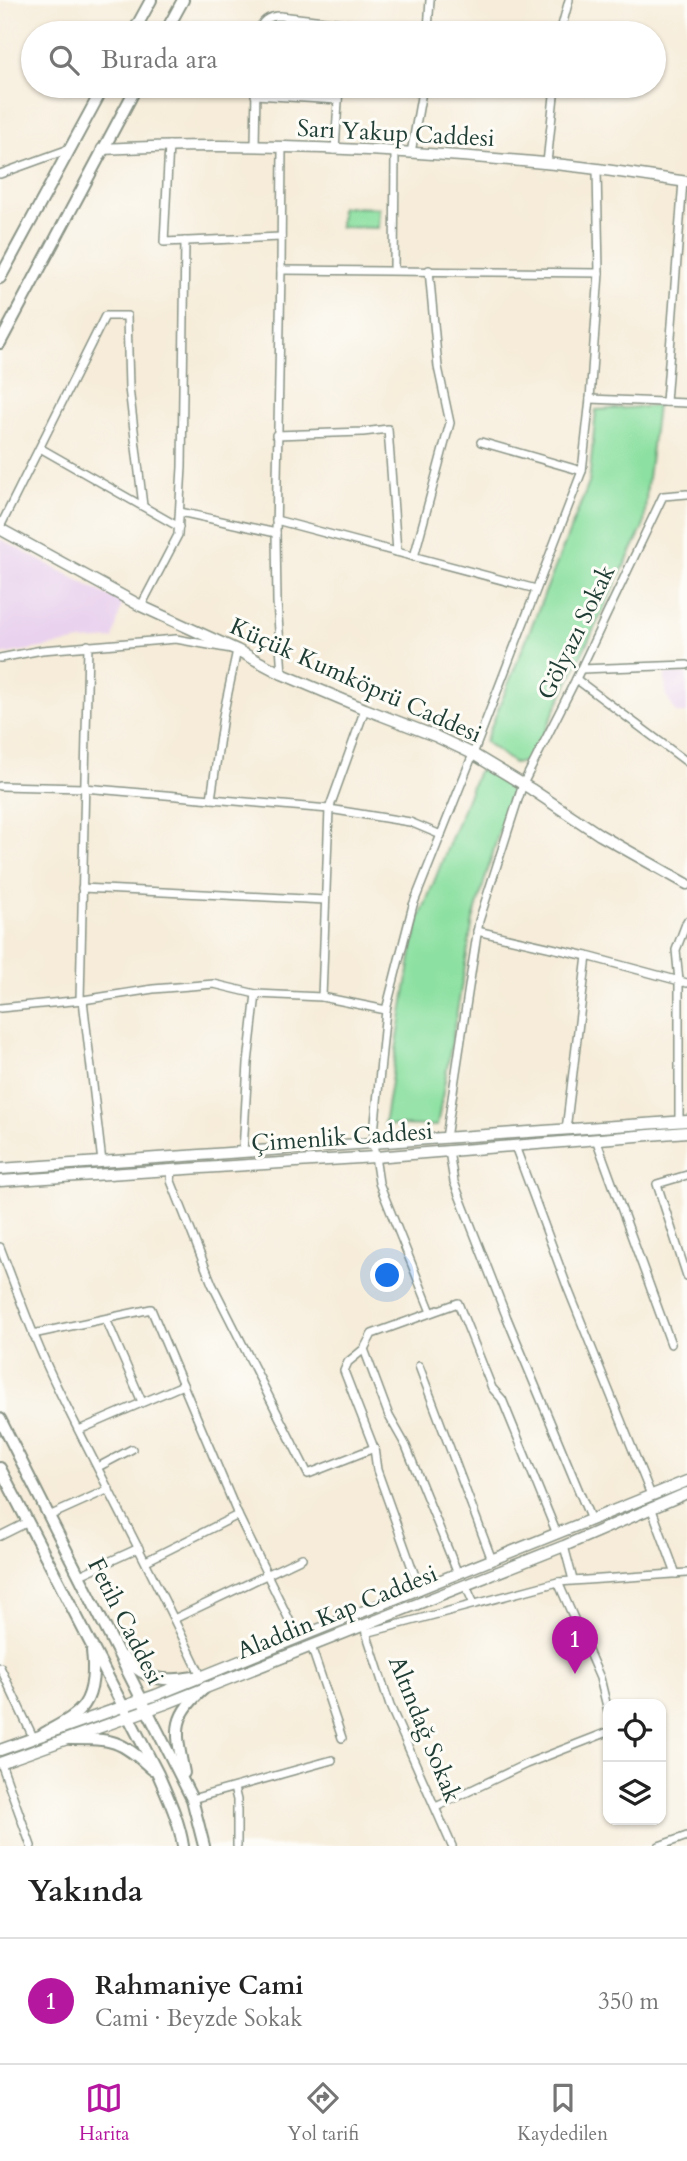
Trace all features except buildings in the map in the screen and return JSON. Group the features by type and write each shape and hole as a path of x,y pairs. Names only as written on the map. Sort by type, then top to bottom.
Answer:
{"main road":[{"path":"140,21 151,0"},
{"path":"172,21 183,0"},
{"path":"0,278 98,98"},
{"path":"0,343 130,98"},
{"name":"Fetih Caddesi","path":"0,1419 192,1799 204,1846"},
{"name":"Fetih Caddesi","path":"0,1468 158,1774 177,1819 183,1846"},
{"path":"38,1736 72,1716 84,1705 93,1672 91,1645"},
{"path":"116,1648 139,1672 153,1679 201,1676"},
{"path":"186,1787 178,1726 189,1701 206,1688"},
{"path":"70,1739 106,1739 120,1743 158,1774"}],"street":[{"path":"429,21 430,0"},
{"path":"563,21 569,0"},
{"path":"264,21 273,16 324,21"},
{"path":"255,147 256,98"},
{"path":"305,98 338,100 335,150"},
{"path":"411,153 421,98"},
{"path":"547,163 554,98"},
{"path":"169,145 164,242 281,237"},
{"name":"Sarı Yakup Caddesi","path":"102,149 169,145 411,153 547,163 685,182"},
{"path":"282,148 276,435 277,602 282,674"},
{"path":"0,174 70,149"},
{"path":"394,270 395,153"},
{"path":"432,1312 379,1183 375,1157 373,1143 386,1010 413,905 582,471 599,273 597,170"},
{"path":"666,402 685,182"},
{"path":"141,606 178,535 179,527 185,241"},
{"path":"281,270 599,273"},
{"path":"414,557 450,423 438,366 429,270"},
{"path":"0,528 106,316 127,316 129,388 143,506"},
{"path":"590,400 687,403"},
{"path":"276,435 388,429 397,552"},
{"path":"481,442 582,471"},
{"path":"40,448 179,527"},
{"name":"Gölyazı Sokak","path":"446,1138 477,931 523,784 663,496 687,494"},
{"path":"180,512 276,533"},
{"path":"276,520 536,589"},
{"name":"Küçük Kumköprü Caddesi","path":"0,528 141,606 282,674 473,754 600,835 687,884"},
{"path":"0,658 88,645 176,639 237,650 223,716 211,799"},
{"path":"88,645 82,1000 102,1162"},
{"path":"581,669 687,666"},
{"path":"576,679 687,762"},
{"path":"322,997 324,900 330,808 365,709"},
{"path":"0,786 84,788 330,808 410,822 441,835"},
{"path":"82,888 324,900"},
{"path":"683,1122 683,982 676,950 687,921"},
{"path":"477,931 587,956 683,982"},
{"path":"566,1130 587,956"},
{"path":"0,1008 214,984 256,994 322,997 386,1010"},
{"path":"243,1152 248,1063 256,994"},
{"name":"Çimenlik Caddesi","path":"0,1169 683,1122"},
{"name":"Çimenlik Caddesi","path":"0,1181 375,1157 687,1132"},
{"path":"596,1139 671,1344"},
{"path":"516,1146 568,1289 651,1495"},
{"path":"449,1151 454,1182 591,1520"},
{"path":"172,1170 171,1181 212,1284 308,1474 374,1448"},
{"path":"687,1175 657,1184 687,1276"},
{"path":"0,1247 33,1335 201,1676"},
{"path":"420,1590 377,1470 374,1448 344,1371 348,1362 364,1349 372,1334 458,1303 492,1388 502,1399 557,1534"},
{"path":"33,1335 151,1309 239,1515 298,1638"},
{"path":"106,1319 142,1402"},
{"path":"364,1349 389,1416 406,1446 458,1574"},
{"path":"419,1366 492,1560"},
{"path":"79,1430 183,1385"},
{"path":"98,1467 132,1449"},
{"name":"Aladdin Kap Caddesi","path":"145,1705 201,1676 687,1481"},
{"path":"50,1516 109,1489"},
{"name":"Aladdin Kap Caddesi","path":"0,1750 38,1736 206,1688 365,1629 465,1584 564,1546 687,1493"},
{"path":"651,1507 676,1574"},
{"path":"146,1561 239,1515"},
{"path":"0,1536 28,1522"},
{"path":"564,1546 573,1580"},
{"path":"80,1575 139,1548"},
{"path":"174,1619 302,1558"},
{"path":"365,1629 558,1582 687,1573"},
{"path":"558,1582 600,1678 605,1699"},
{"path":"465,1584 474,1604"},
{"name":"Altındağ Sokak","path":"365,1629 390,1706 452,1846"},
{"path":"311,1647 342,1738"},
{"path":"0,1667 38,1736"},
{"name":"Aladdin Kap Caddesi","path":"0,1763 70,1739 126,1712"},
{"path":"436,1807 526,1764 603,1734"},
{"path":"192,1799 332,1760"},
{"path":"0,1763 32,1846"},
{"path":"234,1788 237,1801 237,1846"},
{"path":"659,1846 687,1836"}],"shaded area":[{"path":"0,539 122,603 113,639 81,641 0,655"},
{"path":"665,674 687,674 687,713 676,713 666,696"}],"green space":[{"path":"341,207 379,208 378,228 340,227"},
{"path":"657,406 644,525 531,760 515,764 485,742 589,483 596,410"},
{"path":"484,769 512,788 473,920 437,1126 384,1125 413,945 420,917 478,771"}],"place":[{"name":"Rahmaniye Cami","path":"575,1674"}]}
